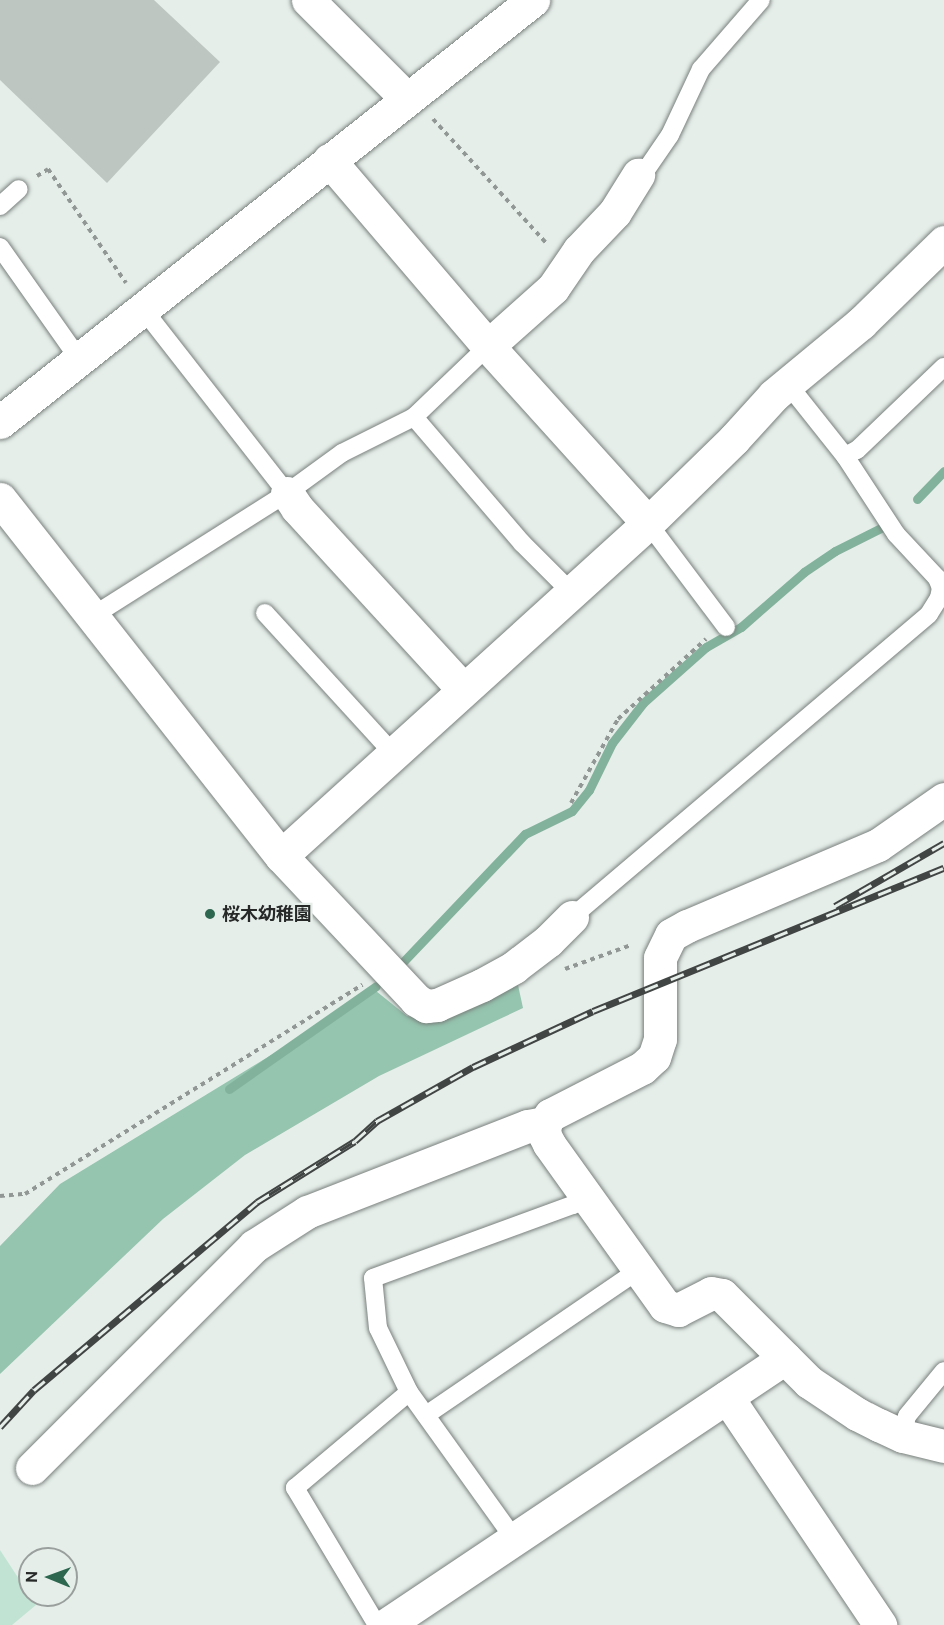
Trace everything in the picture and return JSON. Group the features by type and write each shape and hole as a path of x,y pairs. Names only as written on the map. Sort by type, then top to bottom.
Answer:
{"street":[{"path":"308,0 416,105"},
{"path":"0,422 328,160 416,105 533,0"},
{"path":"328,160 488,346 648,523"},
{"path":"488,346 553,288 579,250 615,212 638,175"},
{"path":"280,856 648,523 787,383 861,323 944,242"},
{"path":"287,493 297,508 463,689"},
{"path":"0,499 91,617 130,661 280,856 416,1000 426,1006 437,1005 514,967 548,941 572,917"},
{"path":"32,1468 254,1246 307,1212 528,1126 544,1124 559,1109 642,1068 654,1057 660,1039 660,958 671,935 687,926 878,845 944,799"},
{"path":"544,1124 544,1134 549,1144 664,1306 678,1310 711,1293 722,1295 809,1382 857,1414 903,1436 944,1446"},
{"path":"386,1625 785,1358"},
{"path":"728,1397 880,1625"}],"lane":[{"path":"638,175 646,170 670,135 701,69 761,0"},
{"path":"0,206 19,189"},
{"path":"0,247 79,358"},
{"path":"143,309 287,493"},
{"path":"91,617 287,493 342,453 414,417 488,346"},
{"path":"845,456 856,450 944,367"},
{"path":"572,917 929,614 939,598 941,588 937,578 896,534 845,456 787,383"},
{"path":"414,417 522,543 571,592"},
{"path":"648,523 724,625"},
{"path":"265,613 393,753"},
{"path":"515,1540 409,1392 378,1328 373,1278 586,1198"},
{"path":"426,1415 637,1271"},
{"path":"903,1436 907,1416 944,1371"},
{"path":"378,1625 295,1488 409,1392"}],"path":[{"path":"416,105 552,250"},
{"path":"19,189 48,169 143,309"},
{"path":"572,803 618,719 724,625"},
{"path":"558,970 574,967 633,944"},
{"path":"0,1196 25,1194 386,970"}],"green space":[{"path":"518,985 523,1008 379,1076 245,1155 163,1219 0,1374 0,1246 60,1184 376,991 407,1016 435,1020"},
{"path":"0,1550 18,1578 18,1607 34,1607 12,1625 0,1625"}],"building":[{"path":"0,0 154,0 220,62 107,183 0,80"}],"waterway":[{"path":"917,499 944,471"},
{"path":"401,964 525,834 572,811 589,790 612,743 643,703 706,647 741,627 804,572 835,551 883,527"},
{"path":"229,1089 376,986"}],"railway":[{"path":"835,906 944,843"},
{"path":"0,1427 34,1390 257,1202 355,1141 377,1121 473,1067 593,1011 944,868"}],"place":[{"name":"桜木幼稚園","path":"210,914"}]}
